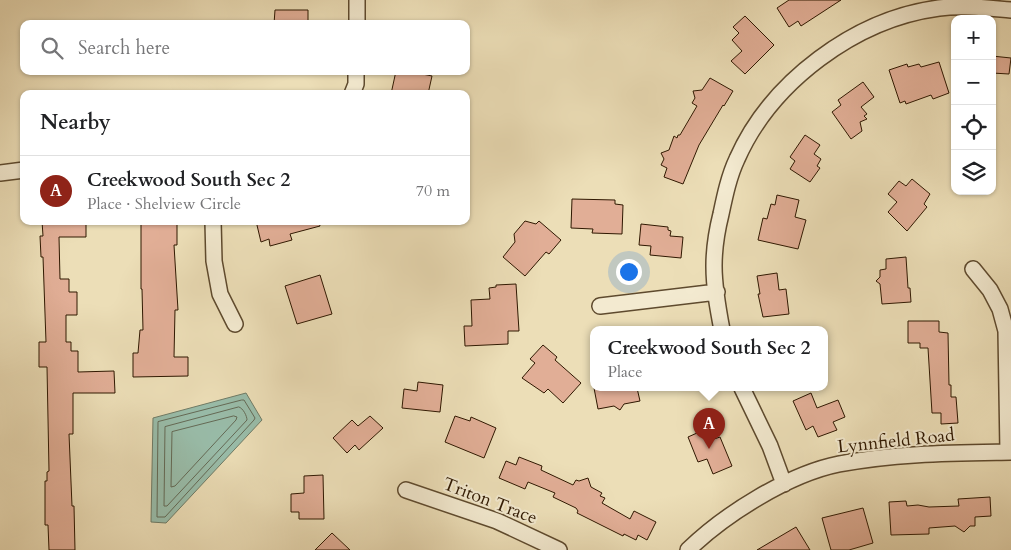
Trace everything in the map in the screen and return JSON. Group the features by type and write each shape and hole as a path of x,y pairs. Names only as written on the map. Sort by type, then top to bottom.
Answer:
{"street":[{"path":"356,20 357,0"},
{"path":"721,326 714,266 717,228 725,194 737,159 756,125 778,97 804,71 836,47 876,25 922,5 1011,10"},
{"path":"354,90 356,75"},
{"path":"0,173 20,170"},
{"path":"213,225 214,262 220,294 234,324"},
{"path":"973,269 990,290 1000,309 1006,331 1010,452"},
{"path":"600,306 717,292"},
{"path":"743,391 770,446 784,484"},
{"name":"Lynnfield Road","path":"688,550 707,532 737,511 784,484 814,471 838,464 882,457 1010,452"},
{"name":"Triton Trace","path":"406,490 497,521 559,550"}],"water":[{"path":"246,393 262,420 166,523 151,522 153,418"}],"building":[{"path":"789,0 841,0 801,26 798,21 789,27 777,8"},
{"path":"275,10 308,10 308,20 274,20"},
{"path":"745,16 774,45 745,74 731,61 742,51 732,40 739,33 733,27"},
{"path":"996,56 1011,58 1009,74 996,73"},
{"path":"939,62 949,93 933,99 931,95 906,104 905,101 900,103 889,70 907,64 908,67 919,64 921,67"},
{"path":"395,75 432,76 429,90 392,90"},
{"path":"710,78 733,91 699,145 683,184 664,177 667,168 661,165 664,159 661,153 669,150 674,136 677,138 680,135 697,106 692,103 695,98 693,91 702,90"},
{"path":"863,82 874,97 861,107 867,114 864,116 867,119 860,122 862,131 851,139 832,112 841,105 838,100"},
{"path":"805,135 820,145 814,154 821,159 817,166 820,168 810,182 790,169 795,161 790,157"},
{"path":"912,179 930,194 924,204 927,207 907,231 888,212 897,202 888,194 899,181 906,186"},
{"path":"777,195 799,200 795,217 806,220 798,249 758,240 763,218 767,219 771,204 775,205"},
{"path":"572,199 615,200 615,204 623,205 622,234 592,233 593,229 571,228"},
{"path":"525,221 536,224 539,221 561,240 549,254 546,252 525,276 503,257 515,242 514,234"},
{"path":"641,224 668,227 668,230 671,231 670,236 683,237 681,258 650,255 651,246 639,245"},
{"path":"42,225 86,225 86,237 59,237 60,279 69,279 69,292 77,292 77,315 66,315 66,342 71,342 71,351 78,351 78,372 114,371 115,393 73,393 73,434 69,434 75,550 49,550 48,525 45,525 45,481 47,481 47,472 49,471 47,367 39,367 39,342 46,342 43,257 41,257 40,236 43,236"},
{"path":"141,225 177,225 177,245 174,245 178,310 175,310 174,357 188,357 188,376 133,377 133,353 138,353 140,330 143,330"},
{"path":"257,225 320,225 290,234 292,240 270,246 269,239 261,242"},
{"path":"906,257 911,302 882,304 880,284 876,281 880,277 880,270 886,269 886,259"},
{"path":"777,273 779,290 786,289 789,314 763,317 758,294 760,294 757,276"},
{"path":"320,275 332,314 297,324 285,286"},
{"path":"516,284 519,331 508,331 508,344 465,346 464,326 472,326 471,300 490,299 489,288 496,287 496,285"},
{"path":"908,321 939,321 939,332 948,333 949,385 951,385 951,397 956,397 958,423 941,424 941,413 932,413 928,348 920,348 920,343 908,343"},
{"path":"543,345 557,357 555,360 581,383 563,403 548,389 544,393 522,378 535,363 530,359"},
{"path":"418,382 443,385 440,412 402,408 404,389 417,391"},
{"path":"595,391 638,391 640,401 624,404 620,410 614,406 598,409"},
{"path":"811,393 817,408 838,400 845,417 833,422 837,430 818,437 813,426 806,430 793,401"},
{"path":"370,416 383,428 359,450 355,445 347,453 333,438 352,420 358,426"},
{"path":"455,416 470,421 471,417 496,428 484,458 445,442"},
{"path":"706,429 711,440 720,437 732,466 713,474 707,459 698,462 688,437"},
{"path":"519,457 542,466 541,470 573,485 576,480 588,478 591,487 602,493 600,496 605,498 602,503 630,519 634,511 656,522 647,540 638,535 636,540 624,534 623,536 577,513 576,508 553,497 555,493 528,482 525,489 499,478 506,461 516,465"},
{"path":"323,475 324,519 299,519 299,512 291,512 291,494 304,493 304,476"},
{"path":"990,497 991,516 975,517 975,526 970,526 964,532 955,526 929,528 929,534 891,535 889,502 906,501 907,506 959,506 958,499"},
{"path":"863,508 873,543 849,550 831,550 822,518"},
{"path":"796,527 810,550 757,550"},
{"path":"332,533 350,550 315,550"}],"place":[{"name":"Creekwood South Sec 2","path":"709,449"}]}
